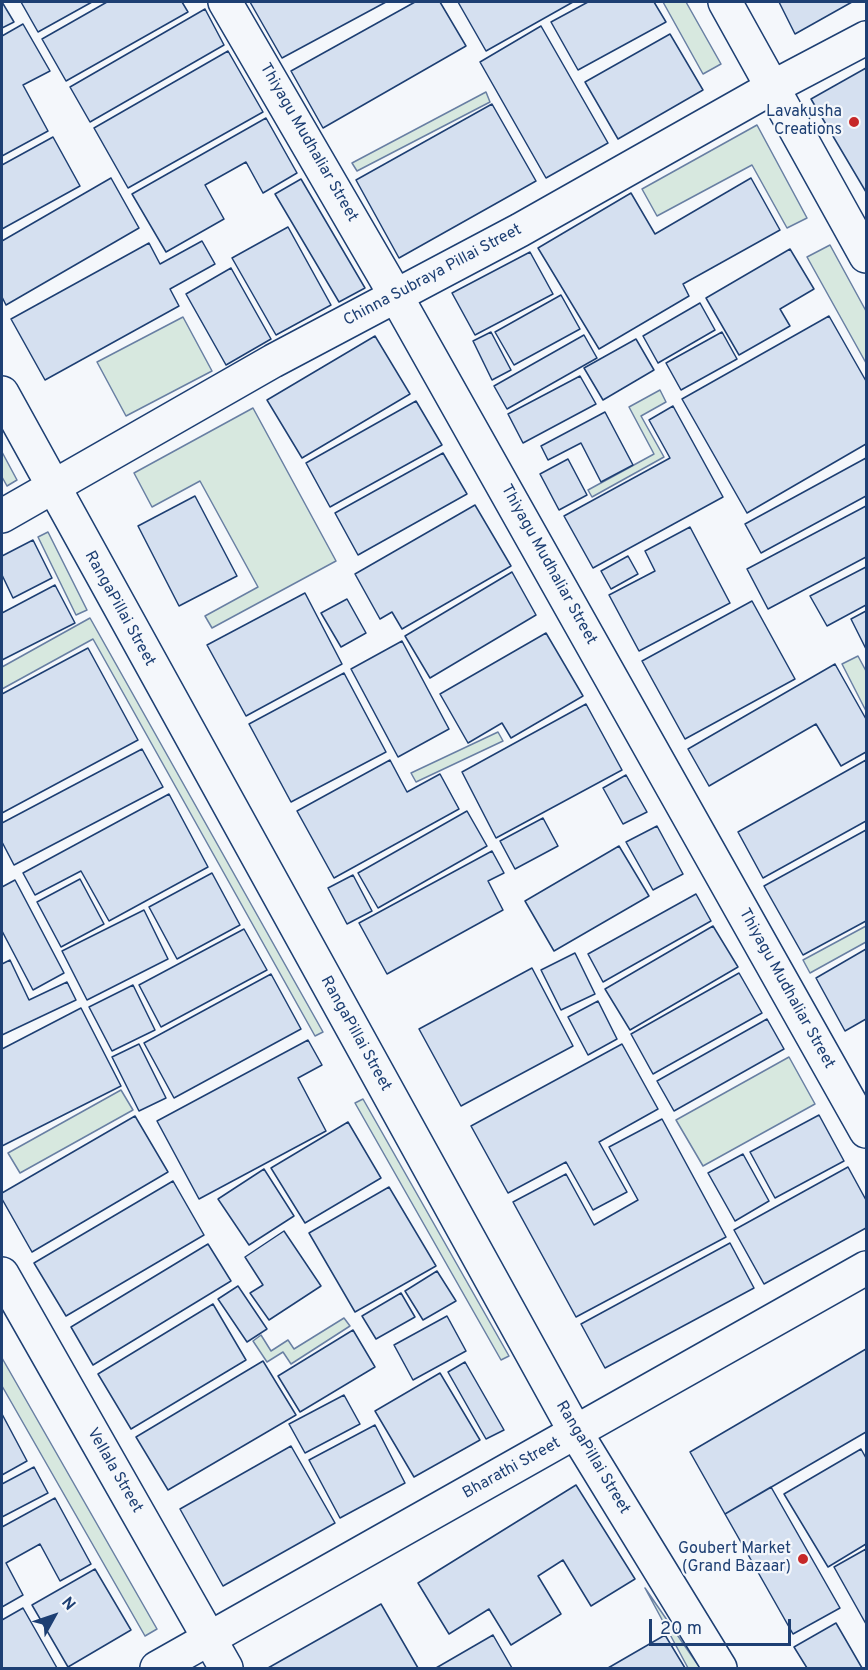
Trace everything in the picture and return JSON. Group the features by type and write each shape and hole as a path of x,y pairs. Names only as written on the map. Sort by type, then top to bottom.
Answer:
{"street":[{"name":"Thiyagu Mudhaliar Street","path":"225,2 396,296 867,1131"},
{"path":"725,2 867,256"},
{"name":"Chinna Subraya Pillai Street","path":"2,516 273,361 520,230 772,87 867,38"},
{"name":"RangaPillai Street","path":"2,393 52,488 576,1433 720,1668"},
{"name":"Bharathi Street","path":"157,1668 867,1268"},
{"name":"Vellala Street","path":"2,1274 226,1668"}],"shaded area":[{"path":"663,2 686,2 721,64 703,74"},
{"path":"486,92 490,102 357,171 352,163"},
{"path":"757,125 807,218 787,228 752,165 657,216 642,189"},
{"path":"830,245 866,311 866,363 807,257"},
{"path":"183,317 212,371 126,416 97,362"},
{"path":"660,390 666,402 641,416 664,457 592,497 588,490 654,454 629,407"},
{"path":"253,408 336,561 212,628 205,616 258,587 200,481 152,507 134,473"},
{"path":"2,452 17,480 7,486 2,477"},
{"path":"48,532 87,610 76,615 38,537"},
{"path":"90,618 323,1032 315,1036 93,639 2,689 2,667"},
{"path":"858,656 866,671 866,711 842,664"},
{"path":"498,732 503,741 416,782 411,773"},
{"path":"866,926 866,942 810,973 803,960"},
{"path":"789,1057 815,1104 703,1166 676,1120"},
{"path":"121,1090 133,1110 20,1173 8,1153"},
{"path":"363,1099 509,1356 501,1360 355,1103"},
{"path":"344,1318 350,1326 291,1364 283,1352 267,1362 253,1341 261,1335 271,1351 288,1340 294,1349"},
{"path":"2,1358 157,1629 145,1636 2,1386"},
{"path":"645,1588 700,1668 688,1668"}],"building":[{"path":"2,2 14,22 2,28"},
{"path":"21,2 92,2 38,32"},
{"path":"107,2 182,2 188,12 66,81 42,39"},
{"path":"250,2 386,2 282,58"},
{"path":"415,2 440,2 466,46 323,128 291,71"},
{"path":"458,2 573,2 486,51"},
{"path":"588,2 654,2 666,22 578,70 551,22"},
{"path":"779,2 852,2 795,34"},
{"path":"205,9 224,45 90,122 70,87"},
{"path":"23,24 50,71 23,85 48,131 2,156 2,36"},
{"path":"541,26 608,143 546,178 480,62"},
{"path":"670,34 703,90 618,139 585,82"},
{"path":"228,51 263,112 128,188 94,128"},
{"path":"866,68 866,192 811,99"},
{"path":"492,104 536,181 399,258 356,180"},
{"path":"266,118 297,173 263,193 246,162 205,185 224,219 166,252 132,194"},
{"path":"53,137 80,186 2,229 2,165"},
{"path":"111,178 139,228 6,305 2,297 2,241"},
{"path":"751,178 780,230 683,284 689,296 599,349 538,248 631,193 655,234"},
{"path":"301,179 365,288 339,302 275,194"},
{"path":"288,227 331,305 276,335 232,258"},
{"path":"202,241 215,264 170,289 179,306 45,380 11,319 149,243 160,264"},
{"path":"790,249 814,289 780,309 790,326 739,355 706,298"},
{"path":"530,252 553,294 475,335 452,293"},
{"path":"231,268 271,339 226,365 186,294"},
{"path":"561,295 580,329 514,365 495,332"},
{"path":"700,303 715,330 658,363 643,336"},
{"path":"829,316 866,381 866,444 747,513 682,399"},
{"path":"491,332 511,370 492,380 473,341"},
{"path":"722,332 737,359 681,390 666,363"},
{"path":"584,335 597,358 507,409 494,386"},
{"path":"375,336 410,394 302,458 267,400"},
{"path":"636,339 654,370 603,400 584,368"},
{"path":"580,376 596,404 523,443 508,414"},
{"path":"416,401 442,445 330,507 306,463"},
{"path":"673,406 723,497 593,568 564,516 670,458 649,420"},
{"path":"605,412 633,465 601,482 581,443 548,460 541,446"},
{"path":"443,453 467,494 358,555 335,513"},
{"path":"866,458 866,496 761,553 745,524"},
{"path":"568,459 587,495 559,510 540,474"},
{"path":"195,496 237,576 179,606 138,526"},
{"path":"475,505 511,566 402,629 392,612 380,619 355,574"},
{"path":"866,506 866,557 768,609 747,569"},
{"path":"690,527 730,603 639,651 609,595 655,571 645,551"},
{"path":"33,540 52,578 13,598 2,575 2,556"},
{"path":"628,556 638,574 611,589 601,571"},
{"path":"866,567 866,605 827,626 810,596"},
{"path":"512,572 536,615 430,678 405,636"},
{"path":"55,585 75,623 2,660 2,613"},
{"path":"305,593 342,664 246,716 207,645"},
{"path":"347,599 366,633 341,647 321,613"},
{"path":"752,601 795,679 685,739 642,661"},
{"path":"866,611 866,649 851,619"},
{"path":"546,633 583,696 511,738 502,723 468,743 440,694"},
{"path":"402,641 449,729 398,757 351,669"},
{"path":"88,648 138,740 2,813 2,694"},
{"path":"835,664 866,719 866,752 841,766 816,724 709,786 688,749"},
{"path":"344,673 386,752 291,802 249,724"},
{"path":"586,704 622,770 496,838 462,772"},
{"path":"142,749 163,787 14,865 2,842 2,823"},
{"path":"390,760 407,792 440,774 459,809 334,878 297,811"},
{"path":"866,760 866,821 763,878 738,832"},
{"path":"626,775 647,812 623,824 603,788"},
{"path":"169,794 208,867 109,921 81,871 35,895 23,873"},
{"path":"467,811 487,846 378,908 358,873"},
{"path":"543,818 558,846 515,869 500,841"},
{"path":"657,826 683,874 653,890 626,842"},
{"path":"866,830 866,921 803,955 764,886"},
{"path":"619,846 649,896 554,951 525,901"},
{"path":"492,851 504,873 488,881 503,910 387,974 359,923"},
{"path":"212,873 240,925 177,959 149,907"},
{"path":"353,875 372,911 347,924 328,888"},
{"path":"80,879 104,924 61,947 37,902"},
{"path":"15,880 64,973 33,990 2,931 2,887"},
{"path":"696,894 711,921 603,982 588,954"},
{"path":"144,910 168,959 87,1000 62,951"},
{"path":"713,926 738,967 630,1030 605,989"},
{"path":"244,929 267,970 161,1027 139,985"},
{"path":"866,949 866,1019 845,1031 816,978"},
{"path":"575,953 595,994 561,1010 541,970"},
{"path":"10,960 29,1000 67,982 76,1000 2,1035 2,964"},
{"path":"532,968 573,1046 461,1106 419,1029"},
{"path":"739,973 762,1013 653,1074 631,1034"},
{"path":"271,974 301,1029 174,1098 144,1043"},
{"path":"133,985 155,1030 112,1051 89,1007"},
{"path":"598,1001 617,1039 588,1055 568,1017"},
{"path":"81,1008 121,1086 2,1146 2,1049"},
{"path":"767,1019 784,1049 674,1111 657,1081"},
{"path":"308,1040 322,1065 298,1078 326,1131 199,1199 157,1121"},
{"path":"139,1044 166,1098 139,1111 112,1057"},
{"path":"622,1044 658,1109 599,1142 627,1192 593,1210 566,1162 508,1193 471,1126"},
{"path":"819,1115 844,1161 775,1198 750,1152"},
{"path":"135,1116 168,1172 32,1252 2,1199 2,1193"},
{"path":"662,1119 726,1237 576,1317 513,1202 566,1174 594,1225 638,1200 609,1147"},
{"path":"348,1122 381,1178 305,1223 271,1168"},
{"path":"743,1154 769,1201 735,1221 708,1173"},
{"path":"848,1167 866,1200 866,1228 764,1284 734,1230"},
{"path":"264,1169 294,1216 249,1245 218,1199"},
{"path":"173,1181 204,1235 66,1316 34,1263"},
{"path":"389,1187 436,1266 355,1312 309,1233"},
{"path":"284,1231 321,1286 269,1320 250,1293 263,1285 245,1257"},
{"path":"730,1243 754,1288 605,1368 581,1324"},
{"path":"208,1244 231,1281 93,1365 71,1327"},
{"path":"437,1271 456,1301 423,1320 405,1291"},
{"path":"238,1286 267,1329 247,1342 218,1299"},
{"path":"401,1293 415,1317 376,1339 362,1316"},
{"path":"213,1304 246,1360 131,1429 98,1374"},
{"path":"447,1316 466,1351 413,1380 394,1345"},
{"path":"353,1330 375,1367 300,1412 278,1376"},
{"path":"866,1349 866,1432 725,1514 690,1452"},
{"path":"263,1361 296,1415 168,1490 136,1437"},
{"path":"465,1362 504,1430 486,1439 448,1372"},
{"path":"440,1373 480,1440 414,1477 375,1411"},
{"path":"344,1395 360,1424 305,1453 289,1424"},
{"path":"2,1414 27,1461 2,1475"},
{"path":"375,1425 405,1483 340,1518 309,1460"},
{"path":"291,1446 335,1523 223,1586 180,1509"},
{"path":"861,1449 866,1458 866,1544 828,1567 784,1494"},
{"path":"34,1467 48,1493 2,1517 2,1484"},
{"path":"576,1485 635,1579 591,1606 563,1560 538,1576 561,1614 511,1645 489,1609 449,1634 418,1583"},
{"path":"771,1487 840,1608 793,1634 725,1514"},
{"path":"55,1498 91,1564 60,1581 40,1544 6,1563 23,1595 2,1607 2,1527"},
{"path":"866,1549 866,1624 834,1567"},
{"path":"95,1569 131,1630 68,1667 32,1605"},
{"path":"381,1604 418,1668 268,1668"},
{"path":"23,1608 57,1668 2,1668 2,1620"},
{"path":"836,1623 862,1668 807,1668 794,1647"},
{"path":"493,1635 512,1668 436,1668"},
{"path":"665,1635 685,1668 608,1668"}],"place":[{"name":"Lavakusha Creations","path":"854,122"},
{"name":"Goubert Market (Grand Bazaar)","path":"803,1559"}]}
